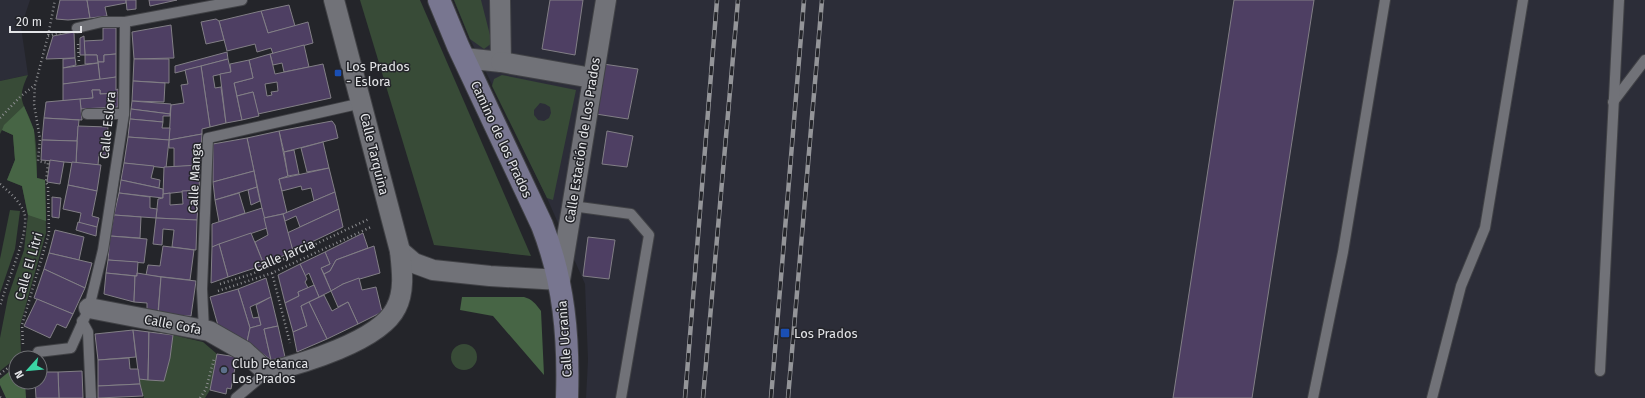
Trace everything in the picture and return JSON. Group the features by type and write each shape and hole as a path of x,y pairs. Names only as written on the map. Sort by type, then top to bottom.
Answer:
{"main road":[{"name":"Camino de los Prados","path":"439,0 464,58 542,225 553,252 560,280"},
{"name":"Calle Ucrania","path":"560,280 568,360 567,398"}],"street":[{"name":"Calle Tarquina","path":"267,372 295,365 355,342 381,326 396,308 403,281 400,251 334,0"},
{"path":"500,0 501,62"},
{"name":"Calle Estación de Los Prados","path":"560,280 606,0"},
{"path":"464,58 501,62 592,78"},
{"path":"400,251 414,263 433,270 513,278 560,280"},
{"name":"Calle Cofa","path":"86,315 204,330 244,351 267,372"}],"lane":[{"path":"77,28 102,22 125,22 242,0"},
{"path":"1313,398 1343,252 1385,0"},
{"path":"1432,398 1461,286 1485,228 1523,0"},
{"path":"1600,371 1619,0"},
{"name":"Calle Eslora","path":"48,351 71,348 86,315 103,250 124,114 125,22"},
{"path":"1613,102 1645,60"},
{"name":"Calle Manga","path":"204,330 202,293 208,138 362,103"},
{"path":"87,114 124,114"},
{"path":"572,206 631,214 649,235 621,398"},
{"path":"86,315 91,398"},
{"path":"236,398 267,372"}],"path":[{"name":"Calle El Litri","path":"22,345 22,325 49,233 48,186 46,182 48,163 38,161 40,138 34,104 35,85 48,36 55,0"},
{"path":"48,36 54,34"},
{"path":"0,118 21,96 35,85"},
{"path":"0,184 16,198 24,213 23,238 3,294 0,307"},
{"path":"202,293 252,274 374,217"},
{"name":"Calle Jarcia","path":"202,293 272,273 371,226"},
{"path":"272,273 287,332"},
{"path":"252,274 254,279"},
{"path":"200,398 206,389 215,355"}],"shaded area":[{"path":"0,0 30,0 21,27 28,75 0,81"},
{"path":"454,0 1645,0 1645,398 586,398 588,360 585,284 547,198 470,39"}],"green space":[{"path":"360,0 420,0 531,256 434,245"},
{"path":"454,0 481,0 492,43 484,49 470,39"},
{"path":"28,75 22,92 22,98 34,131 37,178 45,180 46,233 20,326 21,350 8,350 8,365 0,371 0,338 8,297 24,250 28,215 22,186 7,180 15,160 13,135 2,130 0,134 0,81"},
{"path":"502,75 576,90 553,200 547,198 492,86 494,79","holes":["540,103 550,107 551,113 549,118 544,121 538,120 534,115 534,110"]},
{"path":"24,106 34,130 37,178 45,180 46,221 28,215 22,186 7,180 15,160 13,135 2,130 4,125"},
{"path":"10,210 20,211 15,249 0,293 0,259"},
{"path":"462,297 524,297 534,302 541,311 544,375 493,316 460,310"},
{"path":"173,335 203,342 217,354 210,390 205,398 144,398 139,379 164,381 170,358"},
{"path":"464,344 473,348 477,357 473,366 464,370 455,366 451,357 455,348"},
{"path":"8,372 8,390 26,390 26,398 6,398 0,385 0,379"}],"building":[{"path":"60,0 87,0 90,18 68,20 56,19"},
{"path":"87,0 126,0 126,3 105,7 107,16 90,18"},
{"path":"126,0 136,0 136,9 127,10"},
{"path":"149,0 177,0 150,6"},
{"path":"550,0 583,0 575,55 542,49"},
{"path":"1234,0 1314,0 1252,398 1173,398"},
{"path":"289,5 295,26 268,33 261,11"},
{"path":"261,11 268,33 308,22 313,43 273,54 271,48 257,52 255,44 227,51 219,21"},
{"path":"216,19 219,21 224,40 206,44 201,22"},
{"path":"171,25 174,58 134,59 132,32"},
{"path":"103,28 116,28 116,54 104,55 104,62 98,62 97,55 85,55 84,41 103,40"},
{"path":"74,32 75,58 46,59 53,36"},
{"path":"84,36 85,55 80,55 80,38"},
{"path":"304,45 309,67 284,72 282,63 273,65 270,54"},
{"path":"227,52 228,59 175,73 175,66"},
{"path":"116,54 116,77 100,80 98,62 104,62 104,55"},
{"path":"270,54 275,74 323,64 331,98 258,114 253,92 237,96 234,83 253,78 249,60","holes":["277,82 278,91 271,92 272,95 267,96 265,84"]},
{"path":"85,55 97,55 98,63 85,64"},
{"path":"75,58 76,65 63,68 63,59"},
{"path":"134,59 169,59 169,83 133,81"},
{"path":"228,59 231,72 213,76 215,88 221,87 226,123 210,127 201,66"},
{"path":"249,60 253,78 234,83 242,120 226,123 220,74 231,72 230,64"},
{"path":"98,63 100,80 63,84 63,68"},
{"path":"603,64 638,69 628,119 596,114"},
{"path":"201,66 210,127 202,129 202,134 169,140 171,105 184,103 181,85 188,84 185,70"},
{"path":"116,77 116,90 118,89 118,93 100,94 100,90 92,90 93,98 63,101 63,84"},
{"path":"133,81 165,83 164,102 132,101"},
{"path":"92,90 100,90 100,94 118,93 118,107 81,109 80,99 93,98"},
{"path":"253,92 259,116 242,120 237,96"},
{"path":"80,99 82,120 44,118 46,102"},
{"path":"132,101 171,104 170,114 131,109"},
{"path":"131,109 170,114 170,116 163,116 163,122 130,119"},
{"path":"44,118 79,120 77,141 42,140"},
{"path":"130,119 163,122 162,128 170,128 169,140 128,137"},
{"path":"332,121 335,125 338,138 284,152 279,131"},
{"path":"78,126 108,127 106,155 99,154 98,165 76,163"},
{"path":"279,131 288,176 279,179 287,213 264,218 247,138"},
{"path":"607,131 633,136 627,167 602,164"},
{"path":"202,134 200,165 174,167 174,148 169,148 169,140"},
{"path":"128,137 169,140 166,168 124,163"},
{"path":"247,138 254,171 213,182 213,144"},
{"path":"42,140 77,141 76,163 41,160"},
{"path":"323,142 329,168 307,172 301,148"},
{"path":"294,150 299,174 288,176 284,152"},
{"path":"50,160 64,162 60,184 47,182"},
{"path":"72,162 101,165 97,191 68,185"},
{"path":"124,163 154,166 151,178 160,180 159,188 121,180"},
{"path":"200,165 199,190 163,194 164,167"},
{"path":"329,168 335,192 314,201 311,188 302,190 301,186 282,191 279,179"},
{"path":"254,171 257,187 215,200 213,182"},
{"path":"121,180 163,189 163,198 119,193"},
{"path":"68,185 97,191 92,216 99,218 97,227 79,223 81,213 63,209"},
{"path":"257,187 260,201 251,205 248,190"},
{"path":"199,190 197,220 156,218 158,199 163,198 163,194 170,193 170,205 183,204 182,191"},
{"path":"335,192 339,209 300,227 296,216 285,221 283,214"},
{"path":"119,193 150,197 150,208 157,209 156,218 114,215"},
{"path":"239,193 245,213 219,222 215,200"},
{"path":"52,197 61,198 59,218 52,217"},
{"path":"262,208 267,228 212,247 212,224"},
{"path":"339,209 343,227 293,251 287,233"},
{"path":"283,214 293,251 264,265 255,242 268,235 264,218"},
{"path":"114,215 141,217 140,238 110,236"},
{"path":"156,218 197,220 196,250 172,247 174,230 163,229 162,245 153,244"},
{"path":"78,222 97,227 96,236 76,230"},
{"path":"55,230 84,237 79,260 49,253"},
{"path":"251,233 264,265 228,277 219,244"},
{"path":"363,233 368,248 336,260 330,271 324,274 321,268 330,264 325,252"},
{"path":"110,236 147,239 144,263 108,260"},
{"path":"588,237 615,240 609,279 583,276"},
{"path":"219,244 228,277 211,283 212,247"},
{"path":"163,246 194,250 190,280 146,275 148,265 160,266"},
{"path":"374,246 380,273 343,284 331,291 324,274 330,271 336,260"},
{"path":"325,252 330,264 321,268 331,291 319,297 309,273 305,276 300,264"},
{"path":"49,253 92,263 85,288 44,269"},
{"path":"108,260 138,262 137,276 106,273"},
{"path":"300,264 307,279 305,282 308,288 298,292 299,296 285,303 278,275"},
{"path":"44,269 85,288 73,314 34,298"},
{"path":"106,273 135,276 134,302 104,294"},
{"path":"137,273 161,277 158,312 147,311 147,303 134,302 135,276 137,276"},
{"path":"161,277 196,281 191,316 158,316"},
{"path":"266,278 271,297 250,307 253,318 259,317 261,325 250,328 238,289"},
{"path":"359,278 362,290 376,287 382,312 358,324 348,302 338,307 331,291 343,284"},
{"path":"314,285 319,297 301,306 307,326 293,332 285,303 299,296 298,292"},
{"path":"238,289 250,328 247,342 219,329 210,297"},
{"path":"324,295 332,311 348,302 358,324 327,339 309,302"},
{"path":"271,297 278,326 264,329 271,360 247,342 250,328 261,325 256,305"},
{"path":"37,299 73,314 66,328 57,324 50,338 24,326"},
{"path":"309,302 327,339 297,352 293,332 307,326 301,306"},
{"path":"278,326 285,357 271,360 264,329"},
{"path":"133,330 136,357 98,360 95,334"},
{"path":"133,330 149,332 148,380 139,379"},
{"path":"149,332 173,335 170,358 164,381 148,380"},
{"name":"Club Petanca Los Prados","path":"217,354 237,357 231,389 227,388 226,394 210,390"},
{"path":"129,358 130,369 138,369 140,384 98,386 98,360"},
{"path":"82,371 83,398 59,398 58,372"},
{"path":"48,372 58,372 59,398 36,398 36,390 48,390"},
{"path":"140,384 143,396 98,398 98,386"}],"railway":[{"path":"685,398 717,0"},
{"path":"703,398 738,0"},
{"path":"771,398 804,0"},
{"path":"788,398 822,0"}],"place":[{"name":"Los Prados - Eslora","path":"338,73"},
{"name":"Los Prados","path":"785,333"},
{"name":"Club Petanca Los Prados","path":"224,370"}]}
